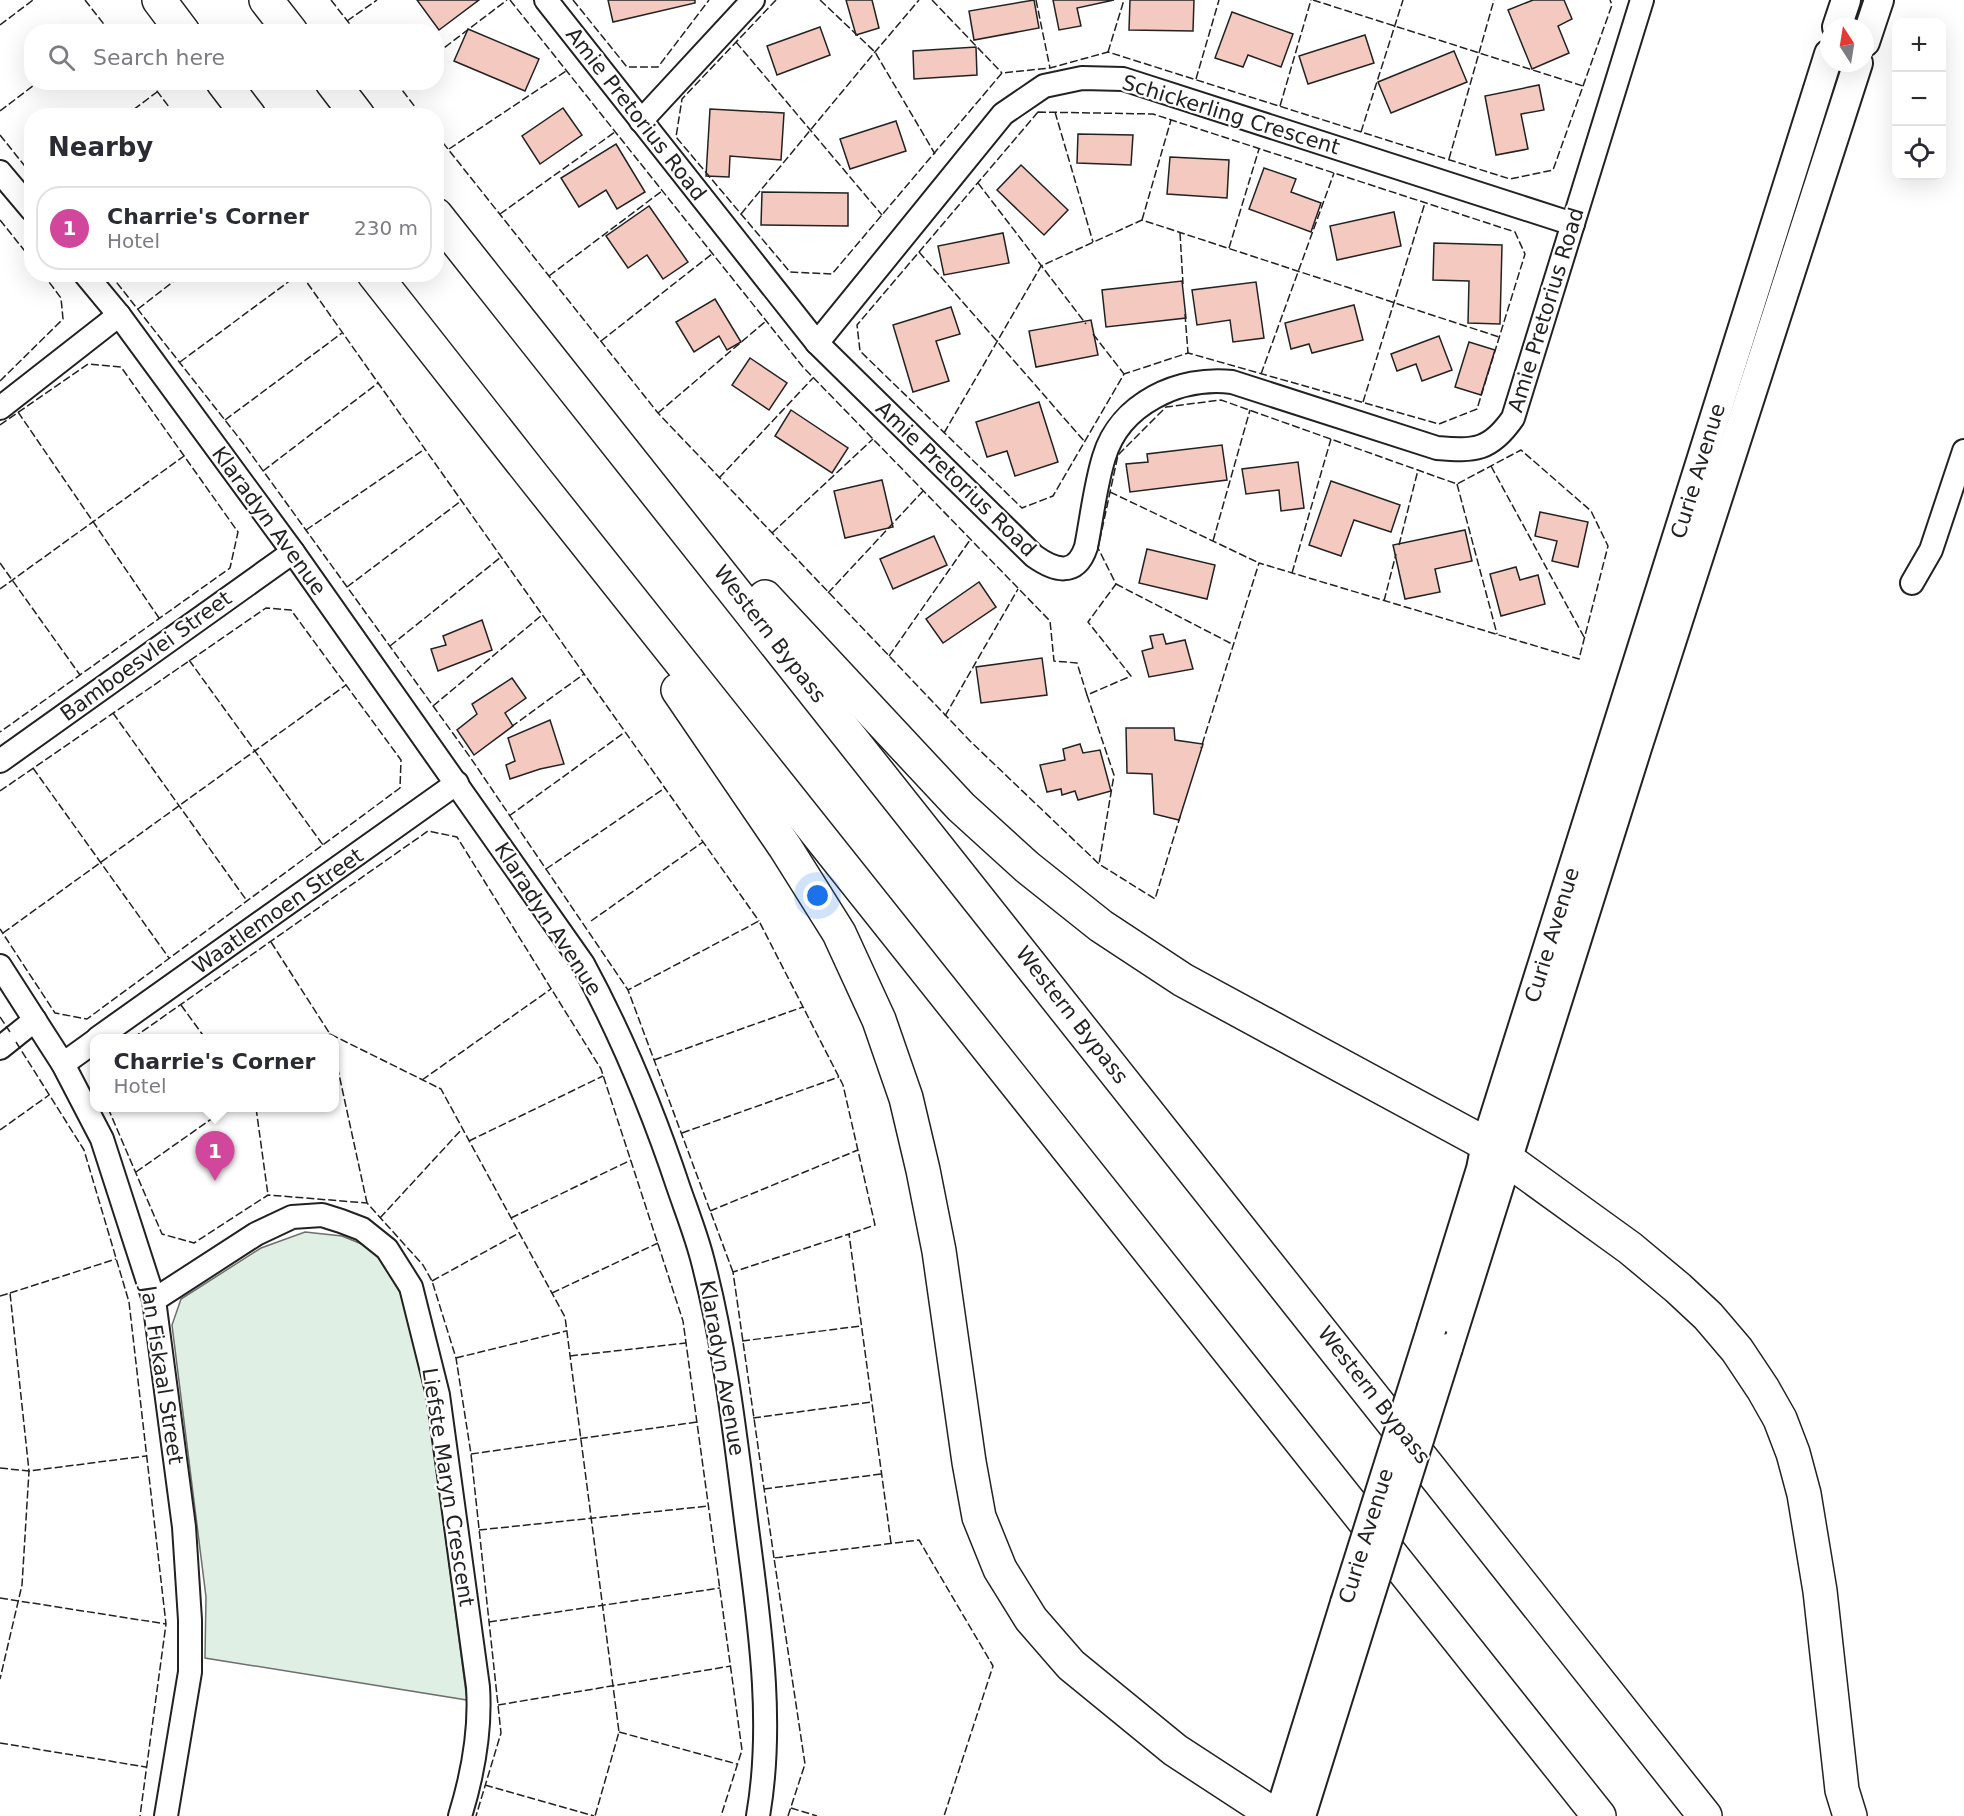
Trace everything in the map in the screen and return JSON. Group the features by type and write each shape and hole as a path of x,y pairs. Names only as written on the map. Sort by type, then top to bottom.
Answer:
{"highway":[{"path":"159,0 177,24"},
{"path":"266,0 285,24"},
{"path":"229,90 243,108"},
{"path":"338,90 352,108"},
{"name":"Western Bypass","path":"444,225 1705,1816"},
{"path":"380,282 1599,1816"},
{"path":"532,475 785,848 839,933 879,1020 906,1098 923,1170 939,1251 971,1473 980,1517 1000,1569 1031,1619 1071,1665 1175,1750 1277,1816"},
{"path":"656,491 752,582 961,807 1046,882 1101,926 1183,980 1497,1152 1630,1248 1708,1316 1737,1350 1763,1389 1780,1419 1793,1453 1804,1494 1820,1591 1842,1790 1850,1816"}],"main road":[{"path":"1873,18 1879,0"},
{"name":"Curie Avenue","path":"1301,1816 1356,1606 1497,1152 1824,72"},
{"name":"Curie Avenue","path":"1497,1152 1514,1131 1855,72"},
{"name":"Curie Avenue","path":"1277,1816 1356,1606"}],"street":[{"name":"Amie Pretorius Road","path":"546,0 817,344 1034,556 1057,569 1076,565 1081,561 1086,547 1104,455 1114,436 1125,420 1140,406 1174,387 1214,380 1232,382 1437,448 1461,450 1482,447 1501,435 1513,418 1642,0"},
{"path":"641,121 753,0"},
{"name":"Schickerling Crescent","path":"817,344 1004,114 1044,86 1082,78 1123,79 1573,224"},
{"path":"0,172 24,200"},
{"name":"Klaradyn Avenue","path":"92,282 119,315 293,552 583,964 639,1078 667,1151 702,1257 727,1376 753,1569 766,1711 763,1786 758,1816"},
{"path":"0,408 119,315"},
{"path":"1912,583 1931,550 1964,452"},
{"name":"Bamboesvlei Street","path":"0,761 293,552"},
{"name":"Waatlemoen Street","path":"105,1034 457,783"},
{"name":"Jan Fiskaal Street","path":"0,966 63,1064 102,1139 154,1300 184,1527 190,1620 189,1672 166,1816"},
{"path":"0,1048 35,1020"},
{"name":"Waatlemoen Street","path":"63,1064 90,1045"},
{"name":"Liefste Maryn Crescent","path":"154,1300 256,1233 292,1217 322,1215 362,1229 387,1250 398,1265 411,1287 438,1395 478,1688 478,1733 473,1768 460,1816"}],"green space":[{"path":"305,1232 342,1236 369,1247 390,1271 407,1308 425,1382 467,1700 205,1658 206,1597 172,1325 181,1299 261,1248"}],"building":[{"path":"417,0 479,0 444,26 444,24 435,24"},
{"path":"608,0 695,0 695,3 613,22"},
{"path":"846,0 872,0 879,28 856,35"},
{"path":"1034,0 1039,28 974,40 969,11"},
{"path":"1053,0 1114,0 1077,8 1081,26 1059,30"},
{"path":"1130,0 1194,0 1193,31 1129,30"},
{"path":"1533,0 1564,0 1572,19 1558,26 1569,53 1532,69 1508,10"},
{"path":"1232,12 1293,34 1281,67 1248,55 1243,67 1215,58"},
{"path":"820,27 830,55 777,75 767,46"},
{"path":"468,29 539,59 525,91 454,61"},
{"path":"1365,35 1374,63 1308,84 1299,56"},
{"path":"976,47 977,75 914,79 913,51"},
{"path":"1454,51 1467,82 1391,113 1378,82"},
{"path":"1539,85 1544,110 1521,114 1528,149 1496,155 1485,96"},
{"path":"563,108 582,135 540,164 522,136"},
{"path":"710,109 784,113 781,160 730,156 729,177 706,176"},
{"path":"896,121 906,151 850,169 840,139"},
{"path":"1078,134 1133,135 1131,165 1077,163"},
{"path":"616,144 645,192 617,209 606,190 579,207 561,178"},
{"path":"1170,157 1229,160 1227,198 1167,194"},
{"path":"1021,165 1068,210 1044,235 997,190"},
{"path":"1264,168 1296,179 1291,192 1321,203 1311,232 1249,209"},
{"path":"762,192 848,193 848,226 761,225"},
{"path":"649,206 688,262 663,279 647,255 628,268 606,236"},
{"path":"1394,212 1401,246 1337,260 1330,226"},
{"path":"1003,233 1009,263 944,275 938,246"},
{"path":"1434,243 1502,245 1500,324 1468,323 1469,281 1433,280"},
{"path":"1182,281 1186,318 1106,327 1102,290"},
{"path":"1256,282 1264,338 1233,342 1230,320 1197,325 1192,290"},
{"path":"715,299 741,342 727,350 719,336 694,352 676,322"},
{"path":"1354,305 1363,340 1312,353 1309,344 1291,349 1285,323"},
{"path":"951,307 960,334 936,341 949,381 913,392 893,325"},
{"path":"1091,320 1098,355 1036,367 1029,331"},
{"path":"1439,336 1452,370 1422,381 1416,364 1397,371 1391,354"},
{"path":"1469,342 1495,350 1481,395 1455,387"},
{"path":"750,358 787,383 769,410 732,385"},
{"path":"1039,402 1058,462 1015,476 1007,451 987,457 976,422"},
{"path":"791,410 848,448 832,473 775,436"},
{"path":"1222,445 1227,480 1130,492 1126,464 1148,462 1147,454"},
{"path":"1298,462 1304,508 1281,511 1279,490 1246,494 1242,469"},
{"path":"882,480 893,527 845,538 834,491"},
{"path":"1331,481 1400,505 1391,532 1354,520 1341,556 1309,545"},
{"path":"1540,512 1588,522 1578,567 1552,561 1557,541 1535,536"},
{"path":"1465,530 1472,561 1435,569 1440,592 1405,599 1393,545"},
{"path":"934,536 947,565 893,589 880,559"},
{"path":"1147,549 1215,565 1207,599 1139,583"},
{"path":"1516,567 1520,580 1538,575 1545,604 1501,616 1490,574"},
{"path":"979,582 996,607 943,643 926,619"},
{"path":"482,620 492,650 438,671 431,649 446,645 443,636"},
{"path":"1163,634 1166,644 1185,640 1193,669 1149,677 1142,651 1153,648 1150,636"},
{"path":"1042,658 1047,695 981,703 976,667"},
{"path":"512,678 526,698 505,713 513,726 474,755 457,730 477,714 472,704"},
{"path":"550,720 564,764 510,779 506,765 515,761 508,738"},
{"path":"1126,728 1174,728 1175,740 1203,744 1179,820 1154,814 1152,774 1127,773"},
{"path":"1080,744 1083,753 1100,750 1111,791 1078,800 1075,791 1062,795 1061,789 1047,792 1040,765 1065,760 1063,749"}],"fence":[{"path":"0,25 33,0"},
{"path":"85,0 104,24"},
{"path":"331,0 350,24"},
{"path":"347,21 377,0"},
{"path":"444,48 507,0"},
{"path":"510,0 803,367 1050,621 1054,661 1077,663 1087,695 1131,676 1088,622 1116,584 1098,548 1118,455 1166,407 1221,400 1457,484 1521,450 1591,511 1608,546 1579,659 1259,563 1201,748"},
{"path":"573,0 627,67 658,67 709,0"},
{"path":"776,0 682,99 676,137 790,272 832,274 1002,73 1050,68 1108,52 1510,179 1553,170 1612,5 1610,0"},
{"path":"820,0 875,52 935,154"},
{"path":"741,214 919,0"},
{"path":"932,0 1002,73"},
{"path":"1036,0 1050,68"},
{"path":"1108,52 1124,0"},
{"path":"1196,79 1219,0"},
{"path":"1280,106 1311,0"},
{"path":"1313,0 1583,86"},
{"path":"1361,132 1403,0"},
{"path":"1449,159 1494,0"},
{"path":"736,42 882,215"},
{"path":"449,149 566,71"},
{"path":"0,111 28,90"},
{"path":"156,90 170,108"},
{"path":"402,90 416,108"},
{"path":"136,108 157,92"},
{"path":"1038,112 1153,114 1515,232 1525,254 1477,409 1439,424 1188,353 1124,374 1053,496 1022,508 860,351 857,325 1038,112"},
{"path":"1055,112 1093,242"},
{"path":"1142,220 1171,120"},
{"path":"500,214 615,132"},
{"path":"0,135 24,165"},
{"path":"444,144 658,413 970,741 1099,864 1155,899 1180,817"},
{"path":"1229,248 1259,149"},
{"path":"1261,374 1334,173"},
{"path":"978,183 1086,324"},
{"path":"549,276 662,191"},
{"path":"1363,402 1425,203"},
{"path":"0,220 24,250"},
{"path":"944,433 1041,266 1142,220 1499,337"},
{"path":"1180,233 1183,284"},
{"path":"919,252 1085,442"},
{"path":"601,341 712,254"},
{"path":"0,381 63,319 61,298 49,282"},
{"path":"116,282 243,443 470,757 628,990"},
{"path":"138,309 173,282"},
{"path":"180,362 288,282"},
{"path":"307,282 759,921"},
{"path":"1185,314 1188,353"},
{"path":"658,413 766,321"},
{"path":"225,420 342,333"},
{"path":"1093,334 1124,374"},
{"path":"0,425 88,364 121,367 238,532 230,568 0,732"},
{"path":"719,478 813,378"},
{"path":"263,471 378,383"},
{"path":"1213,541 1250,410"},
{"path":"18,412 159,618"},
{"path":"772,533 873,439"},
{"path":"1292,573 1331,439"},
{"path":"306,530 425,449"},
{"path":"0,589 184,456"},
{"path":"1491,466 1584,637"},
{"path":"1399,545 1418,470"},
{"path":"1457,484 1497,634"},
{"path":"828,593 923,491"},
{"path":"1110,492 1259,563"},
{"path":"347,587 461,501"},
{"path":"889,656 970,540"},
{"path":"1384,601 1396,554"},
{"path":"390,646 501,557"},
{"path":"0,563 80,675"},
{"path":"1116,584 1234,645"},
{"path":"945,716 1018,589"},
{"path":"0,791 266,608 291,610 401,760 400,788 87,1019 55,1013 0,929"},
{"path":"433,706 542,615"},
{"path":"189,660 323,845"},
{"path":"511,727 584,674"},
{"path":"3,933 346,685"},
{"path":"1087,695 1114,775 1099,864"},
{"path":"113,713 247,901"},
{"path":"509,816 625,732"},
{"path":"33,768 169,958"},
{"path":"546,869 665,788"},
{"path":"139,1034 428,831 457,837 601,1069 683,1321 742,1750 721,1816"},
{"path":"591,921 703,842"},
{"path":"733,1272 628,990 759,921 843,1085 875,1225 849,1234"},
{"path":"271,942 330,1034"},
{"path":"422,1080 551,989"},
{"path":"181,1005 202,1034"},
{"path":"654,1060 803,1007"},
{"path":"0,1017 10,1032"},
{"path":"339,1038 441,1089 565,1317 619,1732 595,1816"},
{"path":"16,1042 84,1150 129,1302 166,1624 140,1816"},
{"path":"339,1074 367,1203"},
{"path":"469,1141 603,1076"},
{"path":"682,1133 839,1077"},
{"path":"0,1130 49,1095"},
{"path":"110,1112 162,1234 194,1243 268,1195 367,1203 423,1265 432,1281 456,1358 471,1454 501,1733 476,1816"},
{"path":"136,1172 221,1112"},
{"path":"257,1112 268,1195"},
{"path":"380,1218 462,1129"},
{"path":"710,1211 858,1150"},
{"path":"511,1218 631,1160"},
{"path":"432,1281 519,1233"},
{"path":"774,1558 733,1272 849,1234 891,1543"},
{"path":"552,1293 658,1243"},
{"path":"10,1293 116,1259"},
{"path":"0,1296 10,1293 29,1471 22,1585 0,1679"},
{"path":"742,1341 861,1326"},
{"path":"456,1358 566,1331"},
{"path":"570,1356 686,1343"},
{"path":"753,1418 872,1402"},
{"path":"471,1454 697,1422"},
{"path":"0,1468 29,1471 146,1456"},
{"path":"764,1489 881,1474"},
{"path":"479,1530 709,1506"},
{"path":"788,1816 805,1764 774,1558 919,1540 993,1666 944,1816"},
{"path":"489,1622 720,1588"},
{"path":"0,1598 166,1624"},
{"path":"498,1705 731,1666"},
{"path":"619,1732 737,1764"},
{"path":"0,1743 146,1767"},
{"path":"485,1785 594,1816"},
{"path":"791,1808 817,1816"}],"place":[{"name":"Charrie's Corner","path":"215,1181"}]}
